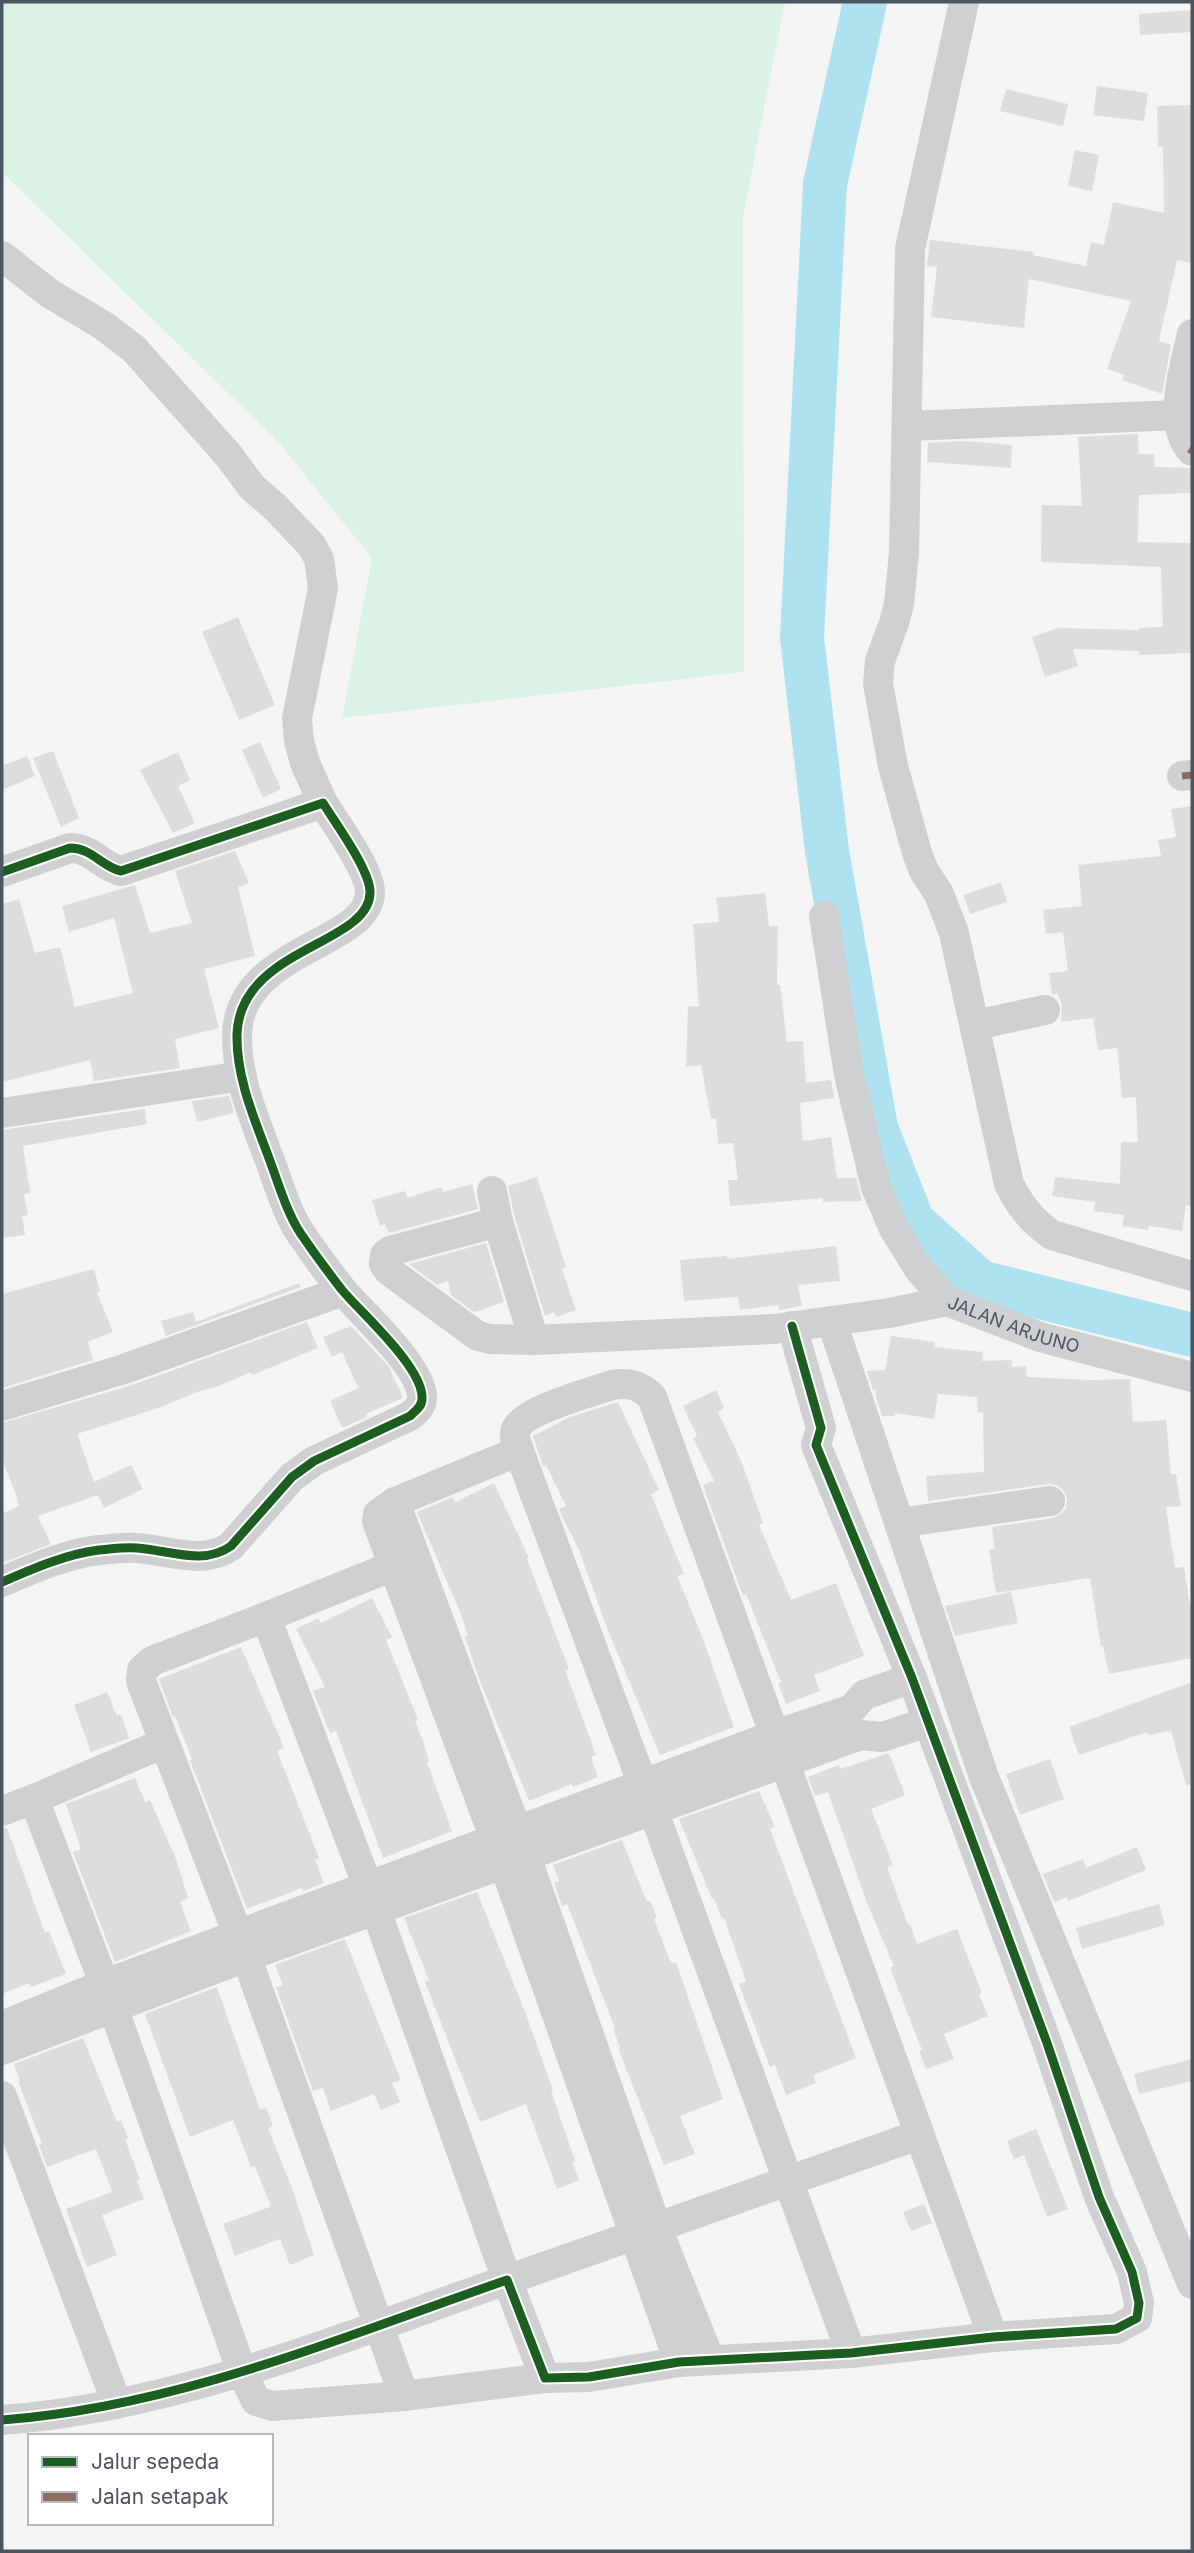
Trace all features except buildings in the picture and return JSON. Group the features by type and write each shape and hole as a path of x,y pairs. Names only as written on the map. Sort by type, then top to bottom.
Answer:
{"street":[{"path":"964,2 910,249 904,553 899,604 880,661 877,684 880,705 893,766 917,853 939,894 954,933 1009,1184 1021,1207 1036,1224 1052,1235 1192,1276"},
{"path":"2,256 49,293 104,326 134,349 229,456 252,487 312,546 319,559 323,588 297,718 299,741 305,763 323,803 363,870 370,892 368,905 351,926 290,957 260,981 245,1005 239,1021 237,1034 242,1076 276,1176 300,1232 343,1291 383,1332 418,1384 422,1399 419,1408 410,1416 314,1461 292,1477 231,1546 220,1554 209,1557 135,1548 96,1551 50,1563 2,1581"},
{"path":"1192,334 1180,382 1180,415 1185,440 1192,451"},
{"path":"908,426 1180,415"},
{"path":"2,872 71,848 81,848 113,869 121,871 323,803"},
{"path":"824,916 849,1075 876,1187 893,1227 919,1269 947,1301"},
{"path":"975,1025 1045,1010"},
{"path":"2,1113 242,1076"},
{"path":"492,1191 498,1222 534,1340"},
{"name":"JALAN ARJUNO","path":"498,1222 390,1251 385,1255 384,1264 389,1271 478,1336 490,1339 534,1340 783,1328 947,1301 1041,1336 1192,1377"},
{"path":"2,1406 124,1369 343,1291"},
{"path":"832,1322 985,1777 1192,2284"},
{"path":"34,1800 109,1996 242,2372 256,2401 272,2406 404,2396 545,2378 589,2377 679,2362 851,2353 992,2337 1116,2329 1130,2323 1137,2318 1139,2303 1132,2272 1099,2197 1047,2043 912,1678 817,1445 821,1428 783,1328"},
{"path":"851,2353 514,1434 516,1426 531,1415 612,1385 626,1382 641,1387 652,1397 992,2337"},
{"path":"510,1848 393,1566 377,1521 378,1514 395,1502 519,1451"},
{"path":"900,1523 1050,1500"},
{"path":"395,1502 510,1848 647,2232 679,2362"},
{"path":"393,1566 152,1661 142,1670 141,1681 242,1946 404,2396"},
{"path":"266,1617 372,1898 506,2280 545,2378"},
{"path":"856,1722 864,1695 912,1678"},
{"path":"2,2026 109,1996 856,1722 883,1737 928,1722"},
{"path":"2,1811 34,1800 164,1743"},
{"path":"2,2050 109,1996"},
{"path":"2,2096 117,2404"},
{"path":"2,2420 117,2404 242,2372 918,2135"},
{"path":"647,2232 710,2360"}],"green space":[{"path":"2,2 785,2 743,216 744,672 342,718 372,558 280,444 2,172"}],"waterway":[{"path":"865,2 825,184 802,638 827,851 876,1128 913,1222 980,1282 1192,1335"}],"marked path":[{"path":"1182,776 1192,775"}],"cycle path":[{"path":"2,872 70,848 85,851 121,871 323,803 364,871 370,891 365,909 350,924 281,965 259,983 244,1005 237,1034 240,1067 253,1114 296,1226 342,1290 403,1357 420,1386 422,1399 420,1407 410,1416 314,1461 292,1477 231,1546 220,1552 198,1556 137,1548 99,1550 62,1558 2,1582"},
{"path":"2,2420 67,2413 132,2401 195,2385 321,2346 507,2280 545,2378 589,2377 679,2362 851,2353 993,2337 1116,2329 1137,2318 1139,2303 1132,2272 1099,2197 1047,2043 912,1678 816,1445 821,1428 792,1326"}]}
